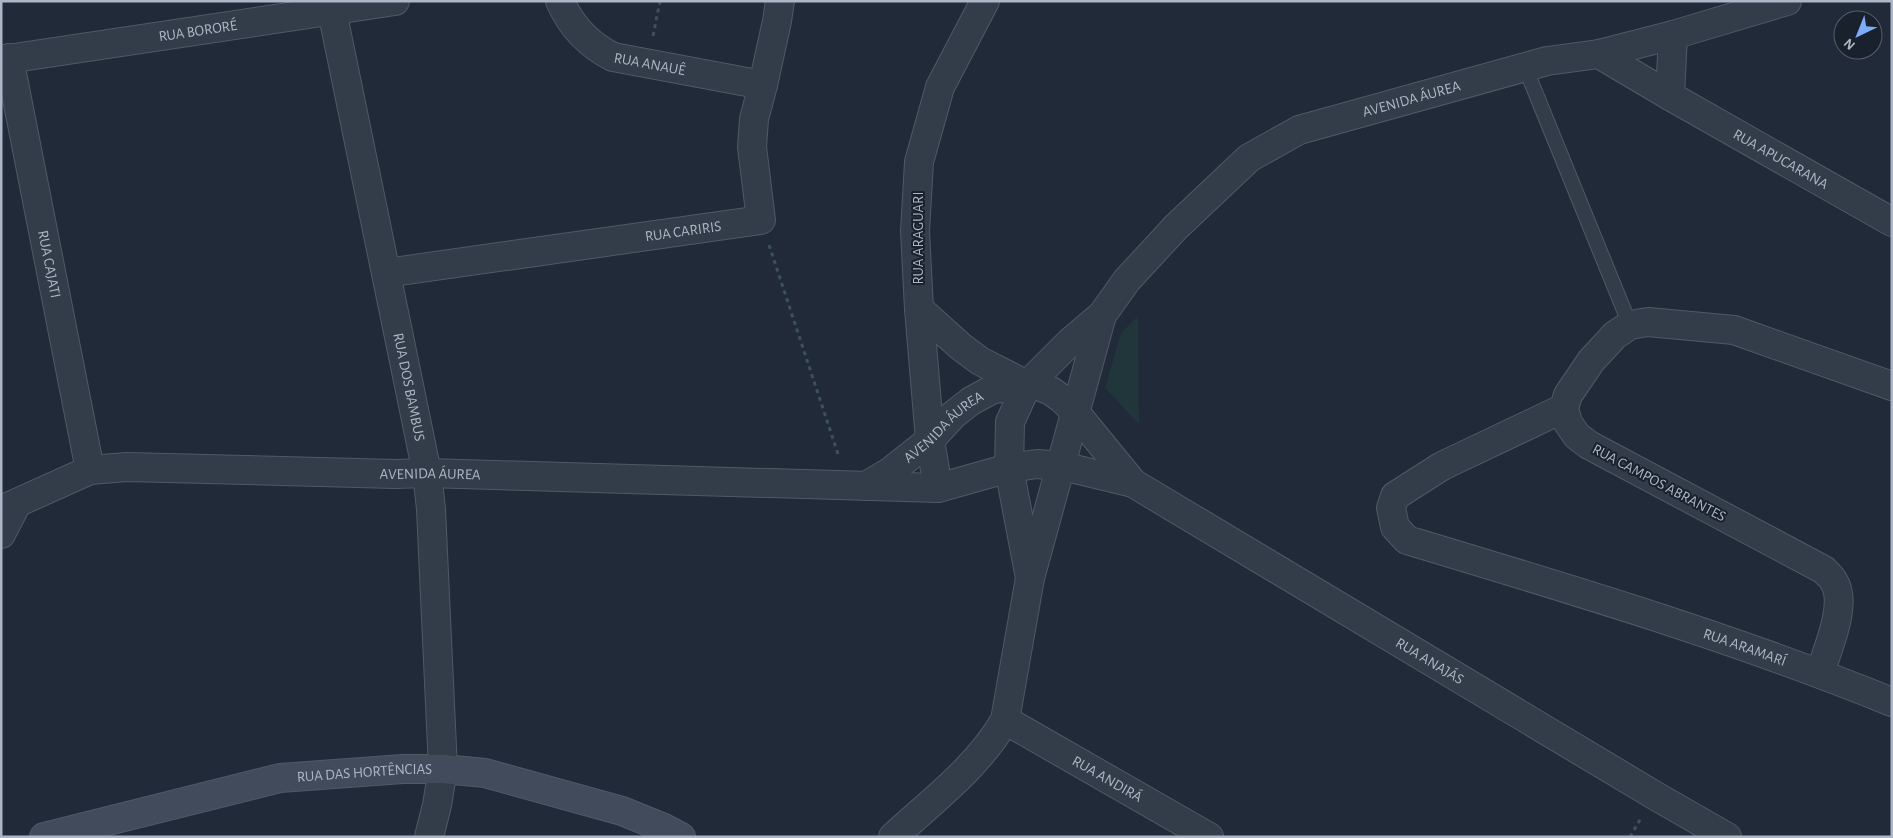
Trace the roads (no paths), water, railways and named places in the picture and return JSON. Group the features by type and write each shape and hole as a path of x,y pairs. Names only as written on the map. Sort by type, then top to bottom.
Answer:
{"main road":[{"name":"RUA DAS HORTÊNCIAS","path":"44,837 280,778 403,769 442,769 485,773 613,809 664,828 680,837"}],"street":[{"name":"RUA BORORÉ","path":"5,59 331,6 395,1"},
{"name":"RUA ANAUÊ","path":"560,1 583,37 597,49 613,57 764,86"},
{"path":"764,86 778,21 780,1"},
{"name":"RUA ARAGUARI","path":"938,488 930,440 919,308 915,231 919,162 940,87 984,1"},
{"name":"AVENIDA ÁUREA","path":"1009,468 1010,422 1027,385 1069,342 1102,315 1127,280 1170,234 1249,158 1299,130 1546,61 1599,54 1673,35 1787,1"},
{"name":"RUA DOS BAMBUS","path":"331,6 427,473 431,509 442,769 437,805 429,837"},
{"path":"1670,96 1673,35"},
{"name":"RUA APUCARANA","path":"1599,54 1892,222"},
{"name":"RUA CAJATI","path":"5,59 90,470"},
{"name":"RUA CARIRIS","path":"386,274 761,220 752,147 754,119 764,86"},
{"path":"919,308 960,346 980,361 1027,385"},
{"name":"AVENIDA ÁUREA","path":"8,507 90,470 127,468 395,474 427,473 938,488 952,486 1009,468 1038,464 1062,466 1102,315"},
{"path":"1564,408 1568,394 1591,361 1615,335 1630,325 1648,322 1734,330 1892,386"},
{"name":"AVENIDA ÁUREA","path":"858,486 891,471 930,440 953,415 971,401 993,389 1036,385 1051,391 1075,412"},
{"name":"RUA ARAMARÍ","path":"1564,408 1442,466 1396,496 1391,508 1395,527 1407,540 1595,597 1820,673 1892,702"},
{"name":"RUA CAMPOS ABRANTES","path":"1564,408 1568,423 1577,436 1588,445 1824,570 1835,582 1839,597 1838,617 1820,673"},
{"name":"RUA ANAJÁS","path":"1075,412 1133,483"},
{"path":"893,837 979,758 994,740 1004,720 1030,578 1062,466"},
{"name":"RUA ANAJÁS","path":"1062,466 1133,483 1727,837"},
{"path":"1009,468 1030,578"},
{"path":"1,534 8,507"},
{"name":"RUA ANDIRÁ","path":"1004,720 1209,837"}],"lane":[{"path":"1525,68 1630,325"}]}
